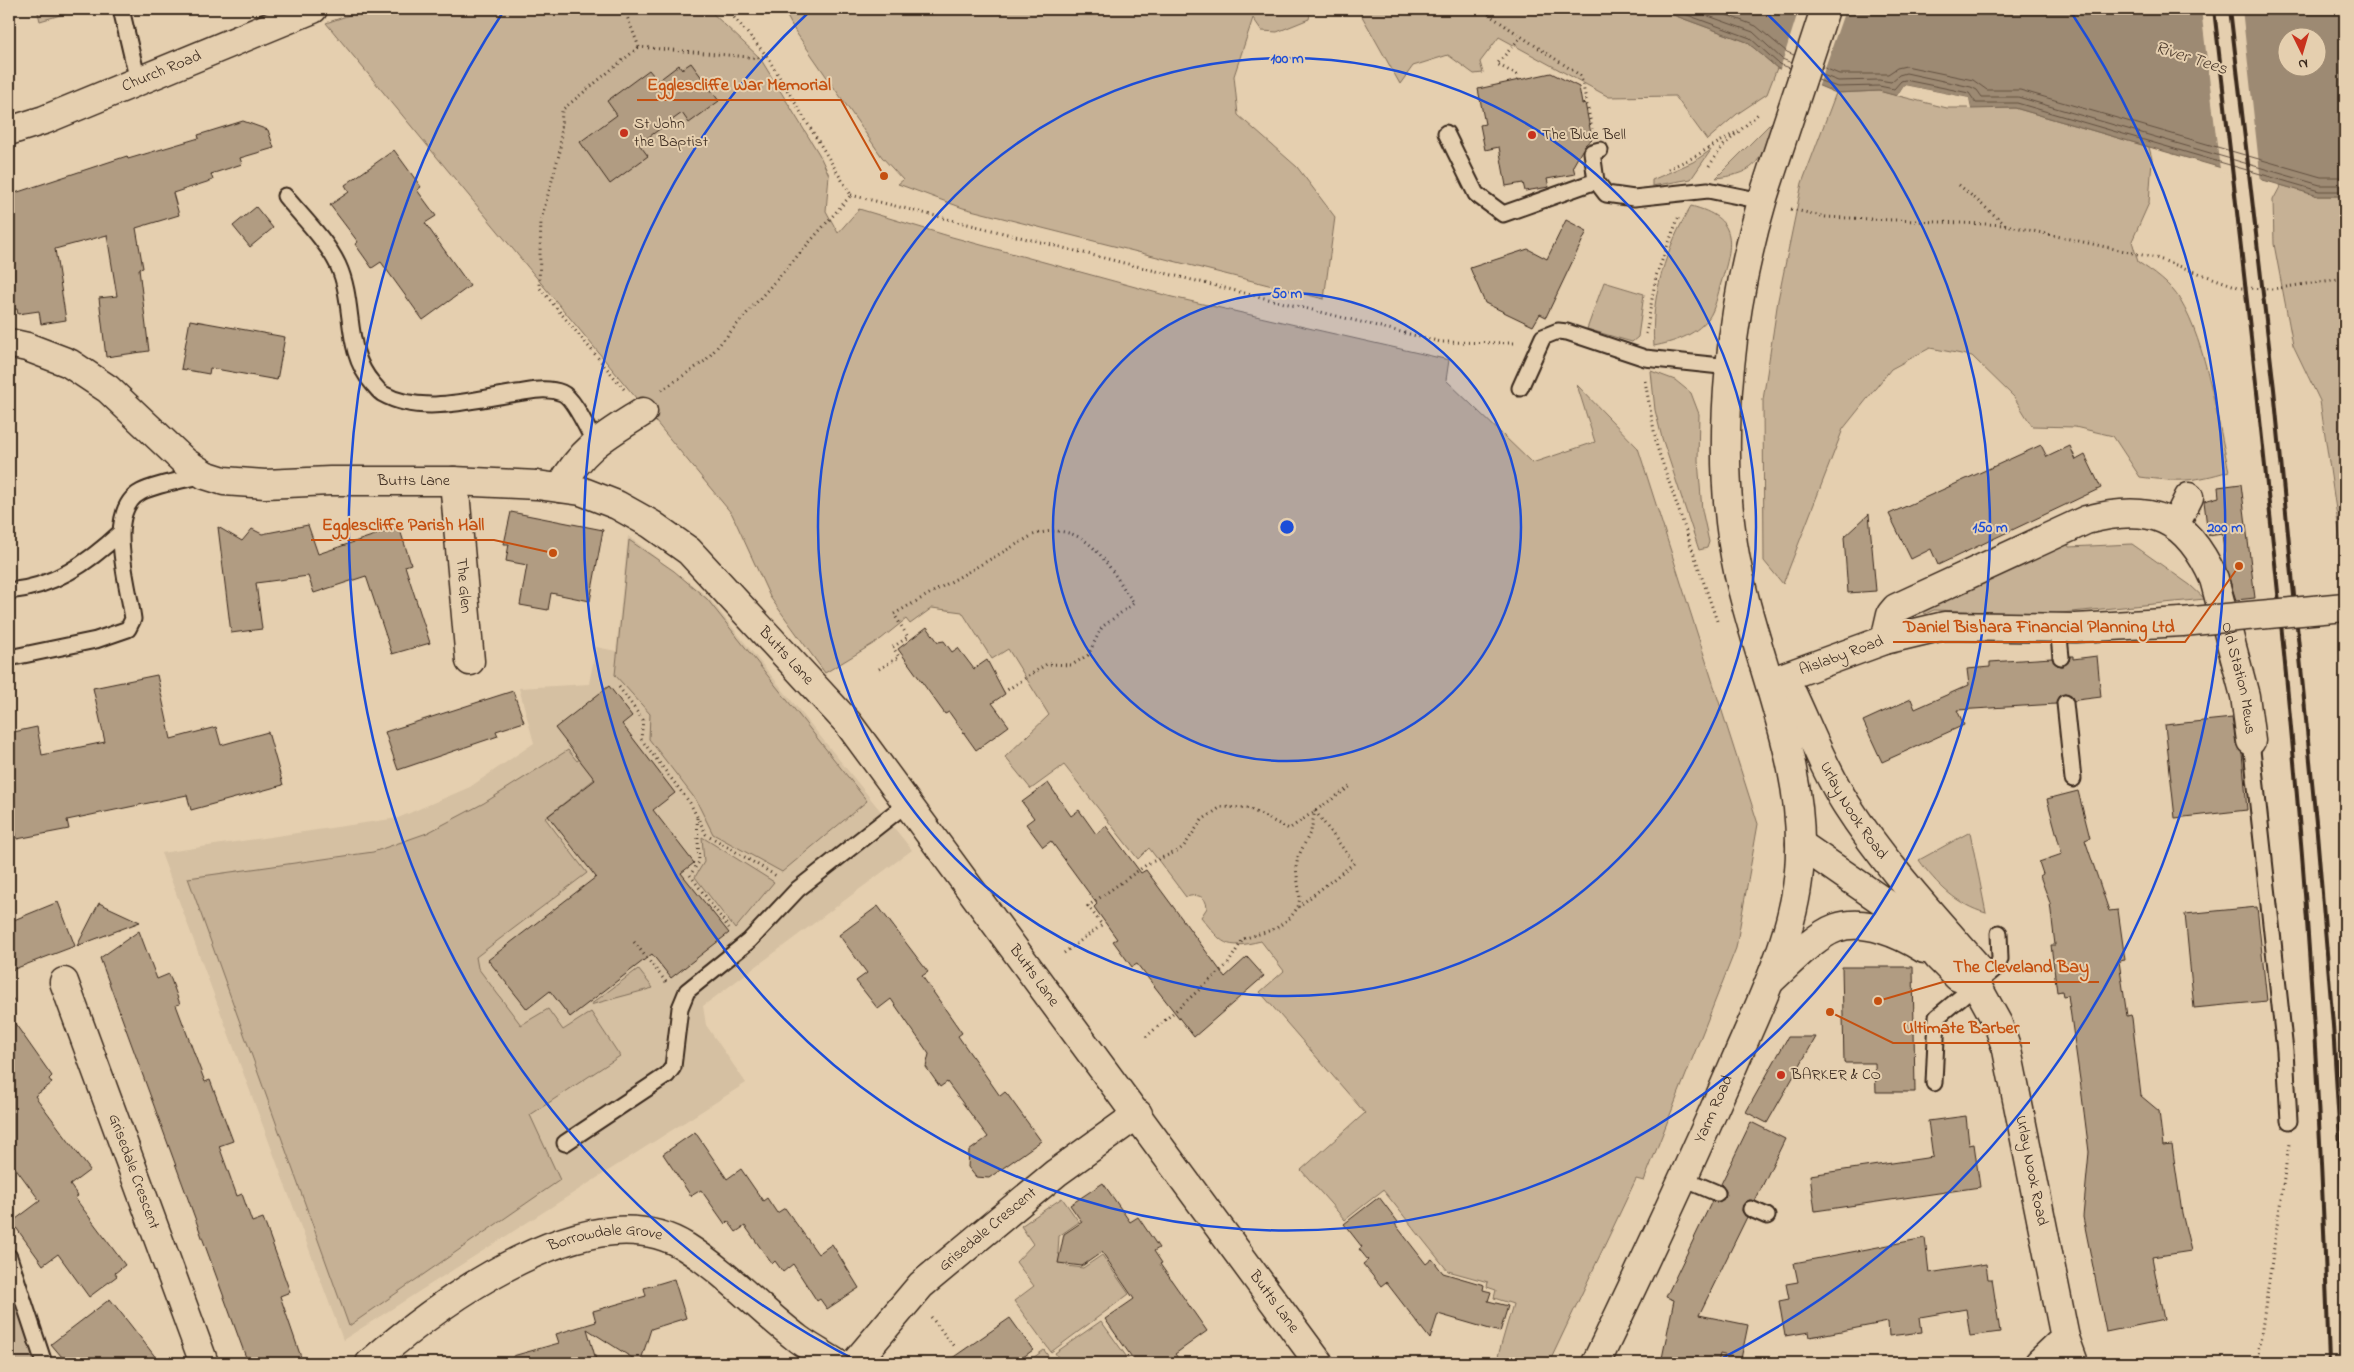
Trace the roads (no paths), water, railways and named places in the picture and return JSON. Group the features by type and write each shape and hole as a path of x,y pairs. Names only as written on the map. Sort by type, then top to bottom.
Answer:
{"street":[{"name":"Church Road","path":"9,131 44,120 313,9"},
{"name":"Yarm Road","path":"1596,1363 1684,1179 1770,981 1794,903 1800,844 1799,812 1770,682 1742,590 1733,545 1726,490 1725,424 1730,367 1742,282 1762,201 1825,9"},
{"name":"Butts Lane","path":"9,343 27,347 69,363 108,389 185,462 205,475 224,481 265,484 330,480 454,481 581,491 617,505 650,524 689,551 848,723 906,804 1138,1114 1319,1363"},
{"path":"560,488 570,469 595,443 641,409"},
{"name":"The Glen","path":"454,481 470,661"},
{"path":"2175,526 2189,497"},
{"name":"Old Station Mews","path":"1885,640 1891,614 1896,608 2086,520 2103,516 2149,514 2167,519 2196,546 2214,579 2245,696 2251,741"},
{"name":"Aislaby Road","path":"1770,682 1885,640 1944,626 2133,627 2345,608"},
{"name":"Urlay Nook Road","path":"1770,682 1791,690 1823,760 1846,804 1884,856 1976,965 1976,984 1998,1024 2008,1050 2069,1351"},
{"path":"1800,844 1894,909 1924,938 1938,958 1958,977 1976,984"},
{"path":"1770,981 1820,937 1837,928 1869,927 1893,932 1938,958"},
{"name":"Grisedale Crescent","path":"64,982 204,1363"},
{"name":"Grisedale Crescent","path":"855,1363 921,1285 1050,1179 1138,1114"},
{"name":"Borrowdale Grove","path":"370,1363 441,1306 493,1273 546,1249 588,1234 625,1230 658,1235 685,1246 731,1280 798,1338 836,1363"},
{"path":"2039,1363 2069,1351"}],"lane":[{"path":"121,9 138,81"},
{"path":"1446,133 1476,194 1502,214 1596,181"},
{"path":"1596,151 1596,181 1606,194 1634,198 1708,190 1762,201"},
{"path":"285,196 324,244 338,266 346,295 353,348 365,375 381,394 404,403 433,405 544,389 563,393 575,407 595,443"},
{"path":"1520,388 1543,337 1558,331 1645,358 1730,367"},
{"path":"9,658 96,640 128,628 133,619 120,533 130,501 142,491 205,475"},
{"path":"9,591 35,588 73,570 94,558 120,533"},
{"path":"2058,627 2061,657"},
{"path":"2065,703 2073,778"},
{"name":"Old Station Mews","path":"2251,741 2285,1051 2289,1120"},
{"path":"565,1143 667,1075 673,1066 680,1008 687,992 749,942 798,890 906,804"},
{"path":"1934,1083 1937,1017 1997,967 2000,959 1999,933"},
{"path":"1684,1179 1717,1193"},
{"path":"1751,1209 1767,1216"},
{"path":"9,1257 44,1363"}],"water":[{"name":"River Tees","path":"1657,9 2345,9 2345,196 2318,196 2015,108 1971,109 1969,98 1904,85 1897,96 1879,91 1836,93 1777,68 1747,42"}],"railway":[{"path":"2214,9 2271,522 2300,831 2318,1097 2329,1363"},
{"path":"2230,9 2274,389 2317,833 2333,1025 2341,1160 2345,1323"}],"place":[{"name":"St John the Baptist","path":"624,133"},
{"name":"The Blue Bell","path":"1532,135"},
{"name":"Egglescliffe War Memorial","path":"884,176"},
{"name":"Egglescliffe Parish Hall","path":"553,553"},
{"name":"Daniel Bishara Financial Planning Ltd","path":"2239,566"},
{"name":"The Cleveland Bay","path":"1878,1001"},
{"name":"Ultimate Barber","path":"1830,1012"},
{"name":"BARKER & CO","path":"1781,1075"}]}
